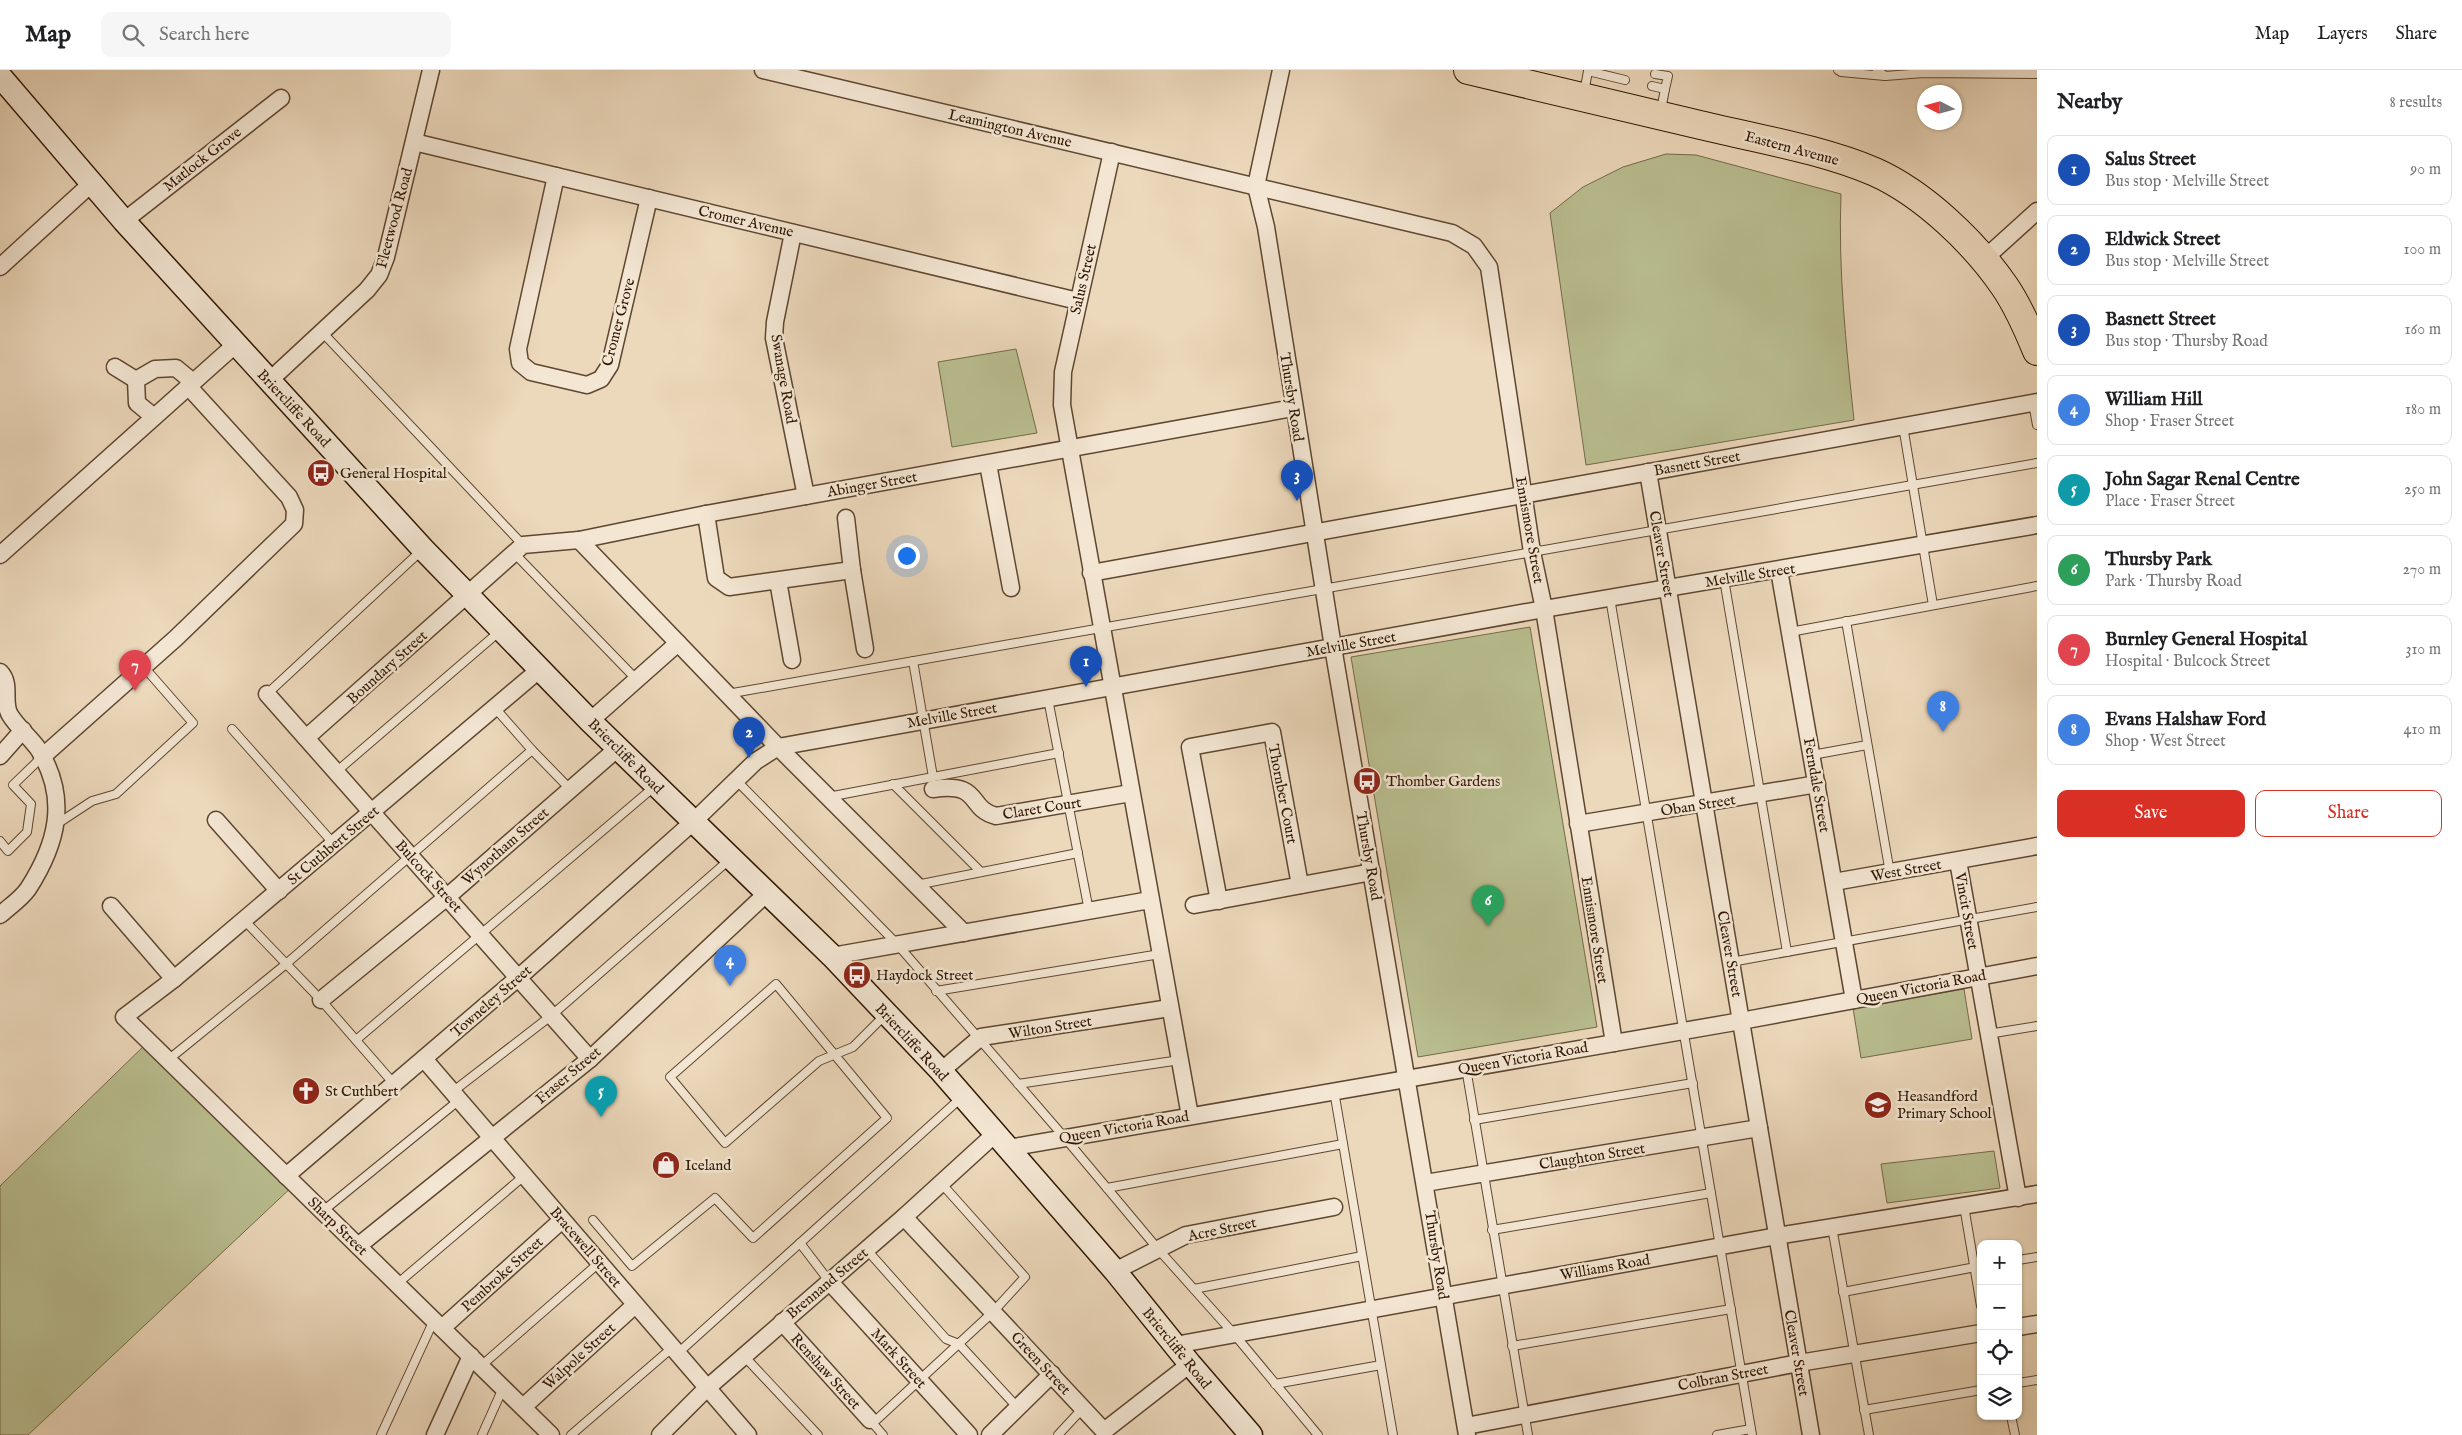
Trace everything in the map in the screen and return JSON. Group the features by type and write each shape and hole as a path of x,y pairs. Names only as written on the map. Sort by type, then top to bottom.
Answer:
{"highway":[{"name":"Eastern Avenue","path":"1468,70 1586,79 1660,115 1783,144 1876,172 1917,197 1954,228 1984,259 2006,288 2026,325 2037,351"}],"street":[{"name":"Fleetwood Road","path":"269,381 367,290 378,275 386,257 431,70"},
{"name":"Leamington Avenue","path":"763,70 1256,186"},
{"name":"Thursby Road","path":"1280,70 1256,186 1266,227 1293,408 1426,1183 1466,1430"},
{"name":"Briercliffe Road","path":"0,76 124,221 423,549 539,670 832,956 941,1071 1115,1271 1190,1364 1251,1435"},
{"name":"Matlock Grove","path":"124,221 281,98"},
{"name":"Cromer Avenue","path":"414,142 1078,301"},
{"name":"Salus Street","path":"1112,152 1063,372 1062,405 1068,448 1190,1116"},
{"name":"Cromer Grove","path":"556,176 518,349 520,363 531,372 587,385 601,379 610,365 649,198"},
{"path":"0,267 92,183"},
{"name":"Ennismore Street","path":"1256,186 1452,233 1474,246 1488,267 1532,552 1544,609 1614,1042"},
{"path":"1984,259 2037,211"},
{"name":"Swanage Road","path":"793,232 774,338 806,496"},
{"path":"0,555 236,344"},
{"path":"115,366 136,380"},
{"path":"42,757 144,667 294,524 295,510 289,498 176,368 155,369 136,380"},
{"path":"136,380 137,403 154,417"},
{"name":"Basnett Street","path":"1091,573 2035,402"},
{"name":"Abinger Street","path":"519,549 579,540 706,514 1293,408"},
{"path":"988,464 1012,588"},
{"name":"Cleaver Street","path":"1648,472 1811,1435"},
{"path":"706,514 716,578 729,587 852,570"},
{"path":"846,518 852,570 865,649"},
{"name":"Melville Street","path":"693,822 735,779 756,761 778,747 1544,609 2037,525"},
{"path":"579,540 778,747 964,933"},
{"path":"468,595 519,549"},
{"name":"Ferndale Street","path":"1780,570 1854,1000"},
{"path":"778,581 792,660"},
{"name":"Boundary Street","path":"306,738 468,595"},
{"path":"590,720 678,643"},
{"name":"St Cuthbert Street","path":"124,1017 174,979 539,670"},
{"path":"0,672 6,678 4,700 9,713 42,757 54,780 56,810 53,841 27,890 0,915"},
{"name":"Bulcock Street","path":"267,694 590,1059"},
{"path":"0,756 23,730"},
{"name":"Thornber Court","path":"1219,901 1190,747 1272,732 1300,885"},
{"name":"Wynotham Street","path":"321,1000 447,897 618,748"},
{"name":"Claret Court","path":"933,783 960,788 970,792 985,810 996,816 1131,793"},
{"name":"Oban Street","path":"1578,824 1817,784"},
{"path":"216,820 279,891"},
{"name":"Towneley Street","path":"286,1176 424,1060 693,822"},
{"name":"West Street","path":"1834,882 2037,846"},
{"name":"Vincit Street","path":"1958,861 2018,1198"},
{"path":"1194,905 1372,872"},
{"name":"Fraser Street","path":"358,1246 590,1059 767,893"},
{"path":"832,956 1150,900"},
{"path":"111,906 174,979"},
{"name":"Queen Victoria Road","path":"1002,1141 1065,1138 1741,1020 2037,966"},
{"name":"Wilton Street","path":"941,1071 981,1037 1170,1008"},
{"name":"Sharp Street","path":"124,1017 523,1407 536,1429 551,1435"},
{"name":"Bracewell Street","path":"424,1060 676,1350 706,1389 748,1435"},
{"name":"Claughton Street","path":"1426,1183 1759,1128"},
{"name":"Brennand Street","path":"668,1430 706,1389 867,1250 941,1183 1002,1141"},
{"name":"Williams Road","path":"1175,1345 1777,1236 2037,1194"},
{"name":"Acre Street","path":"1115,1271 1186,1235 1334,1207"},
{"name":"Green Street","path":"904,1217 1104,1431 1190,1364"},
{"name":"Pembroke Street","path":"438,1324 562,1220"},
{"name":"Mark Street","path":"829,1282 969,1435"},
{"name":"Walpole Street","path":"523,1407 635,1305"},
{"name":"Renshaw Street","path":"782,1322 871,1422"},
{"path":"2022,1326 2037,1324"},
{"name":"Colbran Street","path":"1466,1430 1524,1414 1742,1373 1977,1334"},
{"path":"435,1435 476,1361"},
{"path":"990,1435 1052,1374"}],"lane":[{"path":"1838,70 1841,72 1885,76 1924,73 2037,74"},
{"path":"1877,70 1885,76"},
{"path":"1655,74 1669,73 1660,115"},
{"path":"1586,79 1625,80"},
{"path":"1652,86 1665,89"},
{"path":"322,332 636,679"},
{"path":"2035,402 2037,425"},
{"path":"1903,426 1933,605"},
{"path":"727,694 2037,463"},
{"path":"267,694 423,549"},
{"path":"1724,579 1788,952"},
{"path":"1790,632 2037,586"},
{"path":"1610,598 1752,1432 1717,1435"},
{"path":"1846,621 1890,873"},
{"path":"336,772 502,630"},
{"path":"914,661 933,783"},
{"path":"55,825 92,801 116,794 193,723 144,667"},
{"path":"1048,699 1089,911"},
{"path":"495,708 570,789"},
{"path":"232,729 334,844"},
{"path":"1812,755 1868,745"},
{"path":"168,1060 286,964 532,750"},
{"path":"828,797 893,784 933,783 1058,753"},
{"path":"0,841 8,851 27,832 30,804 12,785 42,757"},
{"path":"735,779 897,944 978,1040 1065,1138 1158,1249 1234,1334 1318,1435"},
{"path":"893,784 981,872"},
{"path":"356,1040 656,786"},
{"path":"916,885 1078,853"},
{"path":"323,1211 731,859"},
{"path":"1731,962 2037,907"},
{"path":"244,920 321,1000 395,1085"},
{"path":"936,991 1160,954"},
{"path":"593,1220 632,1266 715,1198 753,1238 887,1118 834,1054 776,984 670,1077 725,1143 819,1061 834,1054 854,1047 886,1013"},
{"path":"1988,1034 2037,1026"},
{"path":"1018,1084 1180,1060"},
{"path":"1466,1068 1482,1174 1528,1435"},
{"path":"1474,1120 1692,1084"},
{"path":"1334,1091 1393,1435"},
{"path":"571,1435 676,1350 800,1243 963,1096"},
{"path":"1107,1188 1343,1144"},
{"path":"397,1284 524,1176"},
{"path":"883,1435 871,1422 994,1312 1025,1277 941,1183"},
{"path":"1492,1230 1711,1193"},
{"path":"1843,1292 1977,1267 1964,1206"},
{"path":"1832,1228 1869,1435"},
{"path":"800,1243 829,1282"},
{"path":"867,1250 946,1339 959,1344 1018,1408"},
{"path":"1194,1289 1362,1256"},
{"path":"2022,1259 2037,1257"},
{"path":"476,1361 600,1262"},
{"path":"1512,1346 1731,1309"},
{"path":"381,1435 438,1324"},
{"path":"744,1356 818,1435"},
{"path":"1275,1384 1381,1365"},
{"path":"2022,1382 2037,1380"},
{"path":"482,1435 503,1388"},
{"path":"1864,1410 1977,1391"},
{"path":"1058,1435 1083,1408"},
{"path":"2012,1420 2015,1435"}],"green space":[{"path":"1666,154 1696,155 1841,194 1842,279 1854,420 1586,465 1550,213 1583,187 1623,167"},
{"path":"1016,349 1037,433 952,447 938,362"},
{"path":"1530,627 1597,1027 1418,1057 1351,657"},
{"path":"1964,989 1972,1039 1861,1058 1853,1008"},
{"path":"149,1041 295,1184 28,1435 0,1435 0,1186"},
{"path":"1994,1151 2000,1188 1887,1203 1881,1164"}],"place":[{"name":"General Hospital","path":"321,473"},
{"name":"Basnett Street","path":"1297,501"},
{"name":"Salus Street","path":"1086,687"},
{"name":"Burnley General Hospital","path":"135,691"},
{"name":"Evans Halshaw Ford","path":"1943,732"},
{"name":"Eldwick Street","path":"749,758"},
{"name":"Thomber Gardens","path":"1367,781"},
{"name":"Thursby Park","path":"1488,926"},
{"name":"Haydock Street","path":"857,975"},
{"name":"William Hill","path":"730,986"},
{"name":"St Cuthbert","path":"306,1091"},
{"name":"Heasandford Primary School","path":"1878,1105"},
{"name":"John Sagar Renal Centre","path":"601,1117"},
{"name":"Iceland","path":"666,1165"}]}
